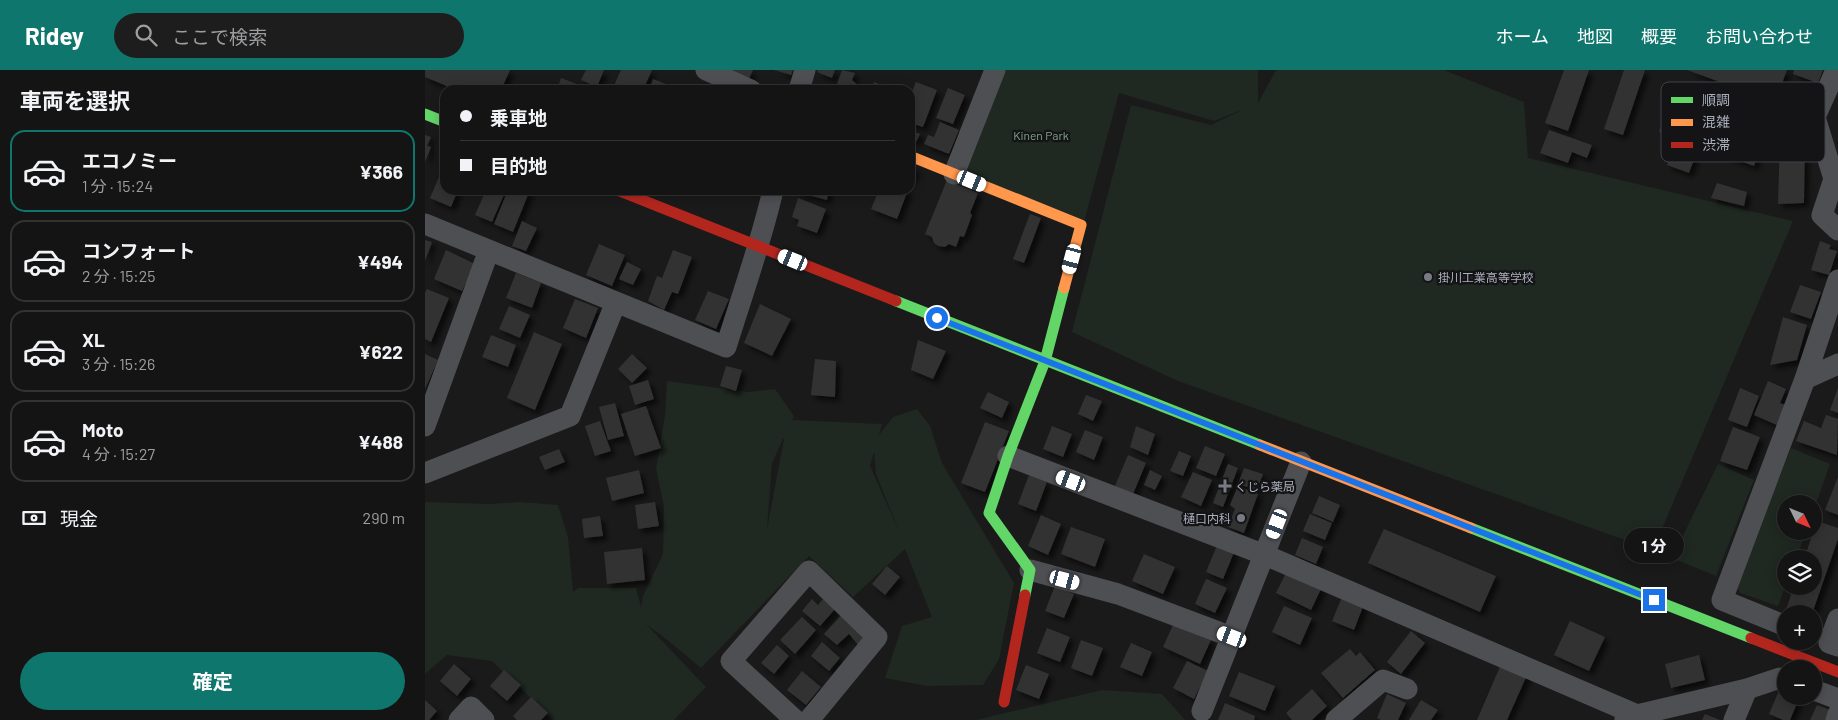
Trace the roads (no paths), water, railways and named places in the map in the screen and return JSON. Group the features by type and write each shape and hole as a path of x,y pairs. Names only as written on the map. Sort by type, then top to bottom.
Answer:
{"street":[{"path":"706,70 740,85"},
{"path":"800,85 805,70"},
{"path":"954,174 995,70"},
{"path":"1825,95 1836,70"},
{"path":"425,114 440,120"},
{"path":"1825,151 1833,179 1822,216 1838,230"},
{"path":"915,158 1081,225 1045,361 1008,456 989,513 1030,570 1118,594 1232,637"},
{"path":"630,195 1045,361 1838,672"},
{"path":"425,224 725,347 757,246 765,227 772,195"},
{"path":"425,426 489,250"},
{"path":"1777,622 1722,600 1805,379 1838,280"},
{"path":"425,473 570,416 616,302"},
{"path":"1805,379 1838,364"},
{"path":"1008,456 1265,555 1632,718 1747,689 1777,679"},
{"path":"1202,711 1301,462"},
{"path":"1004,702 1030,570"},
{"path":"783,716 731,660 809,571 877,637 809,720"},
{"path":"1827,642 1838,619"},
{"path":"1336,720 1383,680 1407,689"},
{"path":"1734,720 1747,689"},
{"path":"1822,693 1838,699"},
{"path":"459,720 471,707 484,720"},
{"path":"1836,720 1838,714"}],"place":[{"name":"掛川工業高等学校","path":"1428,277"},
{"name":"くじら薬局","path":"1225,486"},
{"name":"樋口内科","path":"1241,518"}],"park label":[{"name":"Kinen Park","path":"1041,135"}]}
